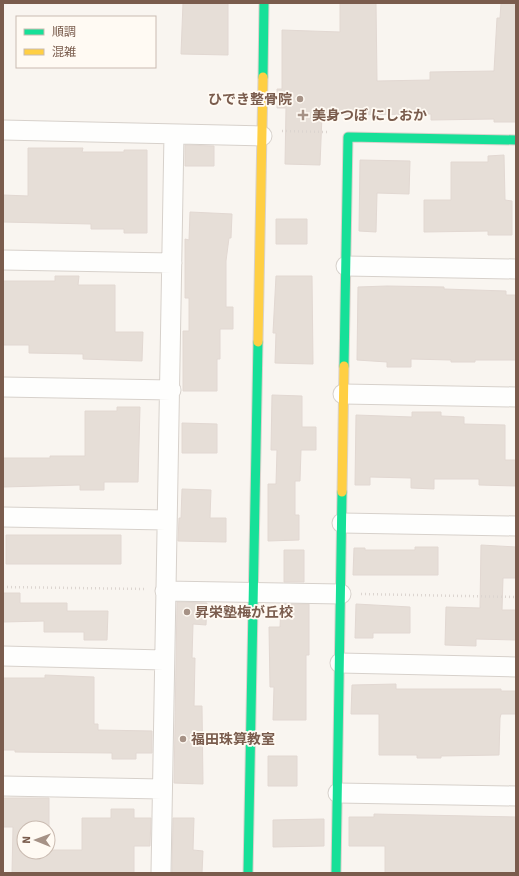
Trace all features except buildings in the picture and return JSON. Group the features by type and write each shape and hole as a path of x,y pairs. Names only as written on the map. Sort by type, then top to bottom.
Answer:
{"street":[{"path":"248,873 264,3"},
{"path":"3,130 174,134 262,133"},
{"path":"160,873 166,520 171,390 174,134"},
{"path":"336,873 348,137 516,140"},
{"path":"3,260 172,264"},
{"path":"346,266 516,269"},
{"path":"3,387 171,390"},
{"path":"343,394 516,397"},
{"path":"3,517 166,520"},
{"path":"342,523 516,526"},
{"path":"165,590 341,594"},
{"path":"3,656 164,660"},
{"path":"340,663 516,667"},
{"path":"3,786 162,789"},
{"path":"338,792 516,796"}],"path":[{"path":"262,133 341,132 348,137"},
{"path":"3,587 165,590"},
{"path":"341,594 516,597"}],"traffic: fast":[{"path":"263,77 264,3"},
{"path":"344,366 348,137 516,140"},
{"path":"248,873 258,342"},
{"path":"336,873 342,492"}],"traffic: slow":[{"path":"258,342 263,77"},
{"path":"342,492 344,366"}],"place":[{"name":"ひでき整骨院","path":"300,99"},
{"name":"美身つぼ にしおか","path":"303,115"},
{"name":"昇栄塾梅が丘校","path":"187,612"},
{"name":"福田珠算教室","path":"183,739"}]}
